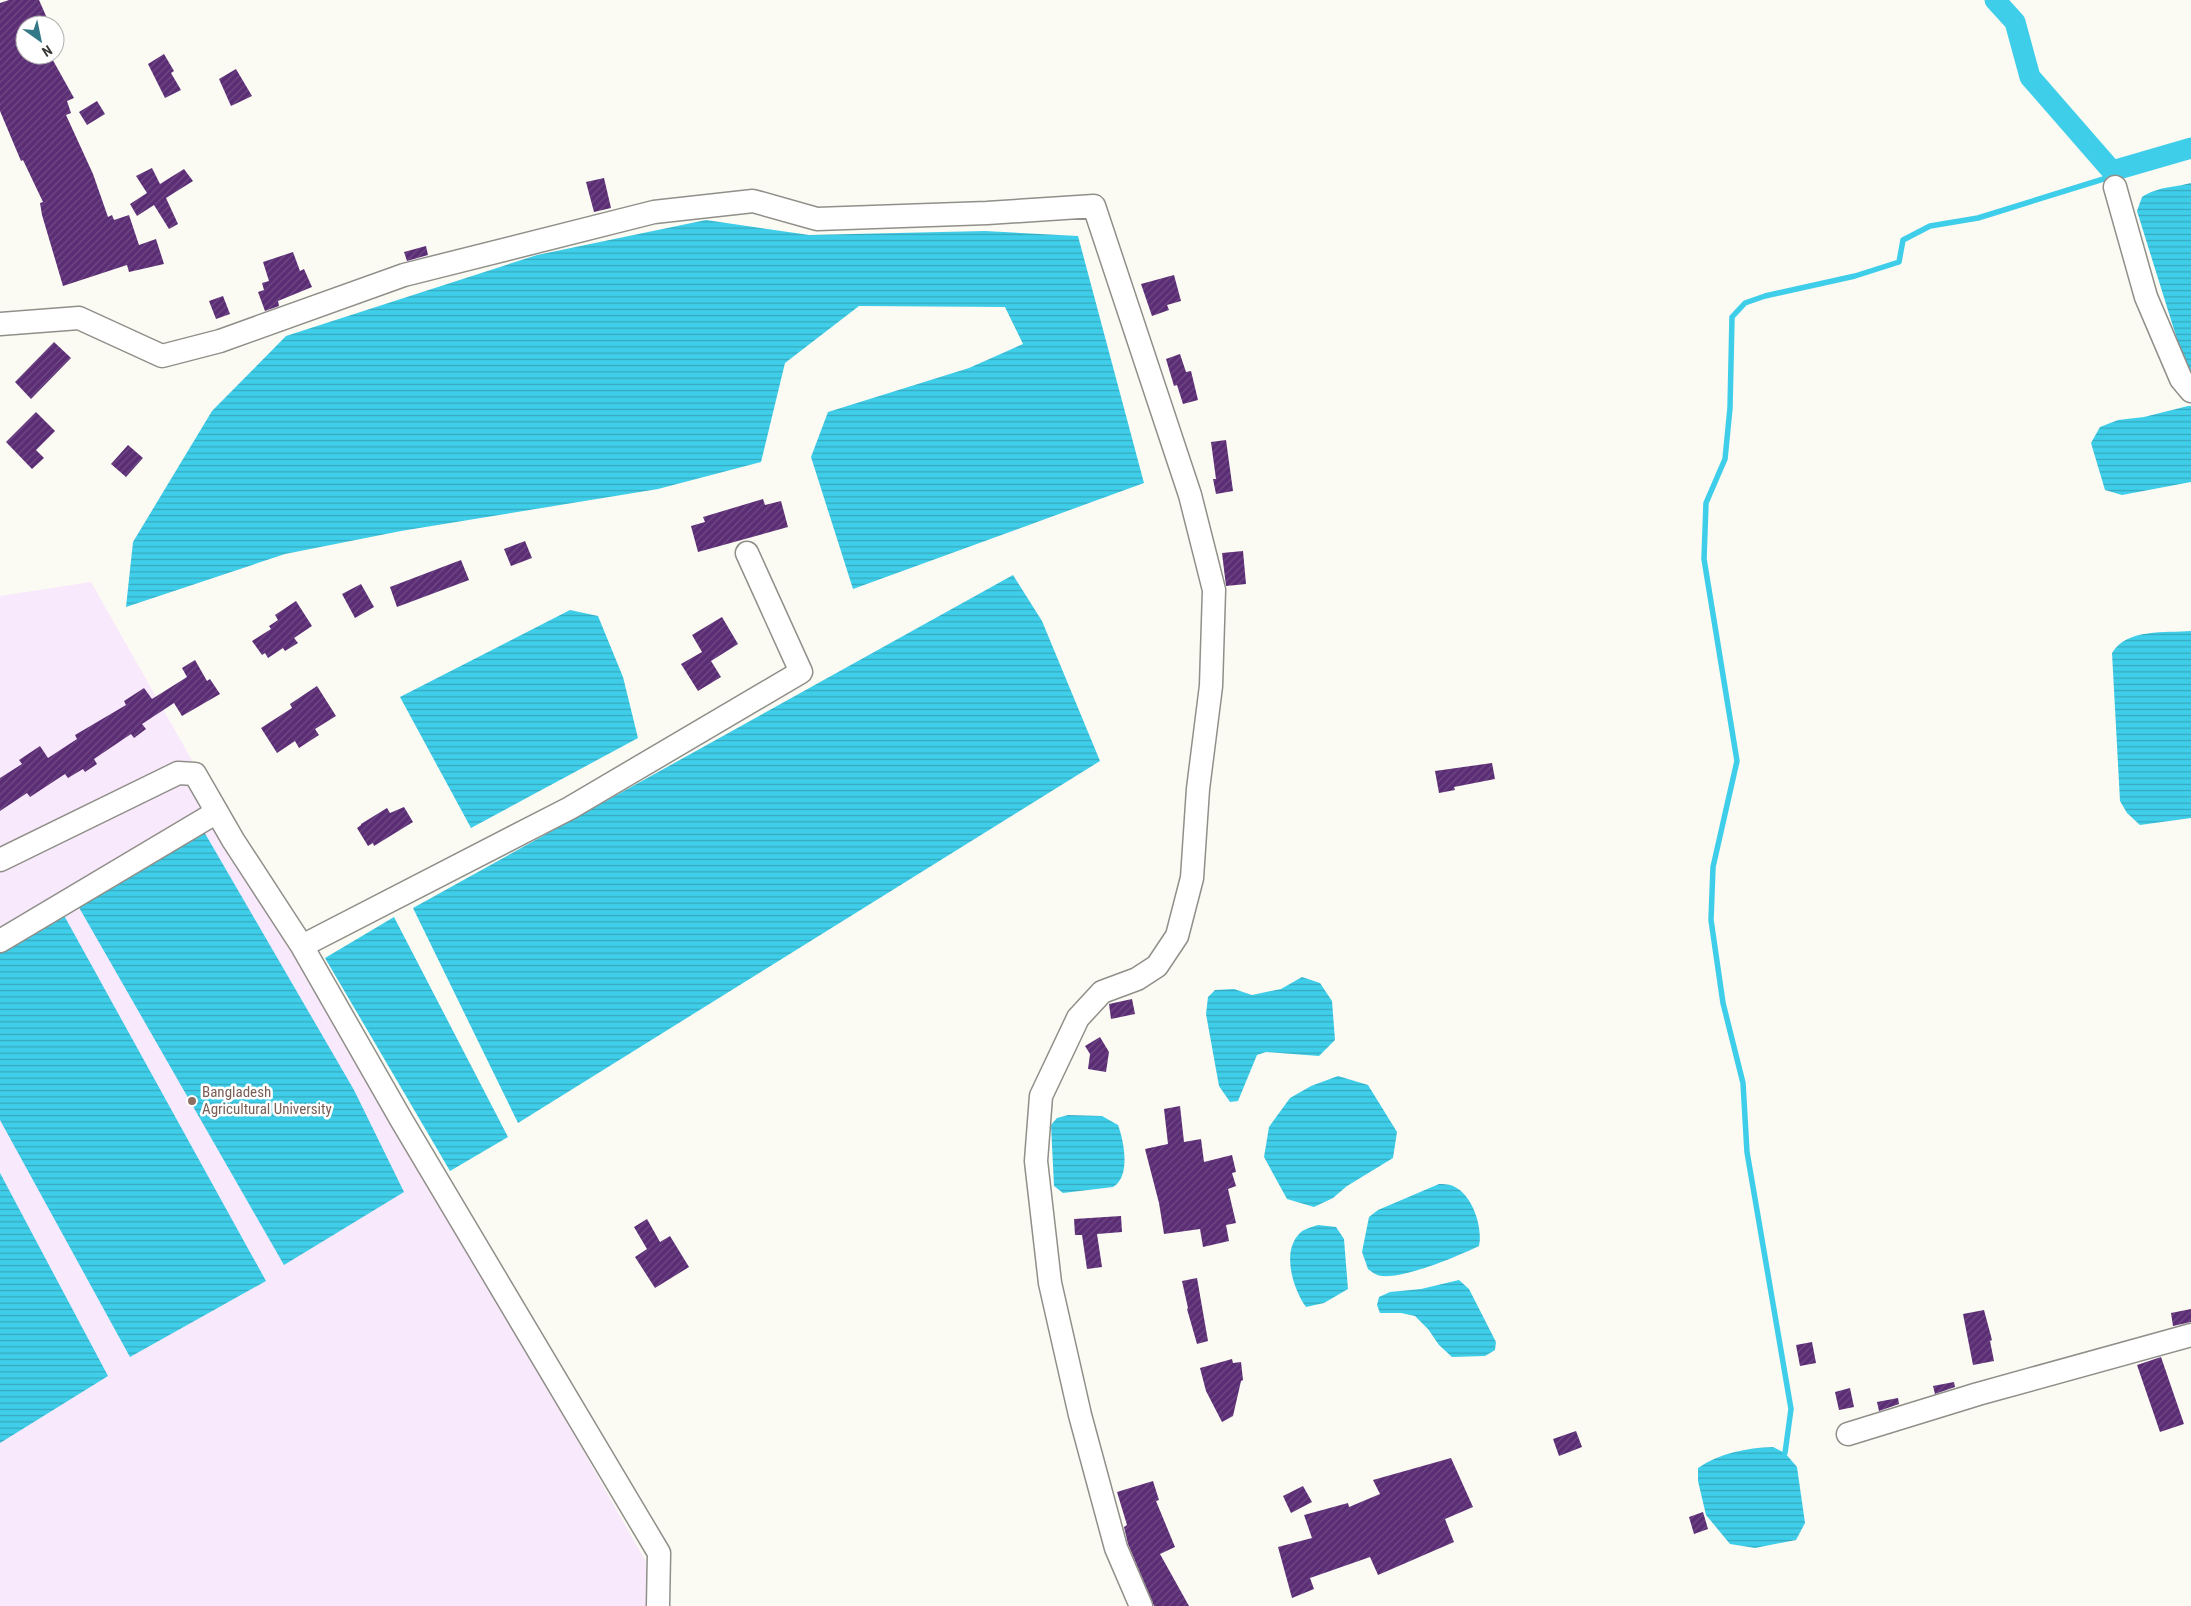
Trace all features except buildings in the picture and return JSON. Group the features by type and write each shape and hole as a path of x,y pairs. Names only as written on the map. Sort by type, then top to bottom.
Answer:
{"street":[{"path":"2115,187 2146,297 2181,379 2191,391"},
{"path":"0,324 79,318 162,356 220,341 404,275 654,212 753,201 817,220 987,213 1094,206 1190,495 1214,590 1211,686 1198,789 1192,878 1178,936 1157,966 1137,979 1102,992 1078,1018 1041,1096 1036,1161 1050,1283 1078,1405 1116,1548 1141,1606"},
{"path":"302,946 570,808 801,672 747,553"},
{"path":"0,860 178,773 195,774 216,812 302,946 402,1121 659,1553 658,1606"},
{"path":"0,941 216,812"},
{"path":"1848,1434 1978,1394 2191,1335"}],"shaded area":[{"name":"Bangladesh Agricultural University","path":"91,582 671,1606 0,1606 0,596"}],"water":[{"path":"2191,183 2191,372 2186,367 2137,211 2142,197 2148,193"},
{"path":"706,220 809,235 985,231 1078,236 1144,483 853,589 811,457 828,412 969,368 1023,344 1005,307 859,306 785,363 761,462 658,489 401,531 285,554 126,607 133,542 212,411 286,336 537,255"},
{"path":"2191,406 2191,482 2122,495 2105,490 2091,443 2100,427 2118,420 2144,417"},
{"path":"1013,575 1042,621 1100,761 518,1123 413,908"},
{"path":"570,610 598,616 623,677 638,738 471,828 400,697"},
{"path":"2191,631 2191,818 2140,825 2127,813 2120,801 2112,653 2127,639 2137,636 2148,633"},
{"path":"203,830 354,1090 404,1192 284,1265 77,904"},
{"path":"61,910 266,1281 130,1357 0,1120 0,949"},
{"path":"394,917 508,1137 450,1171 325,958"},
{"path":"1302,977 1320,983 1332,1001 1335,1040 1319,1056 1266,1052 1257,1055 1238,1101 1230,1102 1219,1086 1206,1014 1208,997 1215,990 1234,989 1252,995 1281,989"},
{"path":"1338,1076 1368,1085 1397,1132 1393,1158 1347,1186 1333,1198 1314,1207 1287,1199 1264,1157 1269,1127 1290,1098 1311,1086"},
{"path":"1068,1115 1102,1116 1118,1125 1124,1149 1124,1167 1119,1182 1113,1187 1063,1193 1054,1186 1051,1125 1057,1118"},
{"path":"0,1173 108,1376 0,1443"},
{"path":"1439,1184 1453,1186 1467,1197 1478,1222 1479,1246 1445,1261 1404,1274 1380,1276 1368,1269 1362,1252 1369,1217 1378,1210"},
{"path":"1318,1225 1336,1227 1344,1239 1348,1289 1324,1303 1306,1307 1293,1280 1290,1260 1291,1250 1294,1241 1300,1233"},
{"path":"1459,1280 1469,1289 1496,1342 1495,1350 1485,1356 1452,1357 1439,1345 1428,1329 1415,1316 1401,1313 1380,1313 1377,1305 1379,1297 1390,1292 1421,1289"},
{"path":"1773,1447 1785,1453 1797,1467 1805,1523 1796,1540 1755,1548 1730,1544 1706,1515 1698,1481 1698,1468 1734,1452"}],"waterway":[{"path":"1995,0 2015,22 2030,77 2112,171 2191,148"},
{"path":"1785,1453 1791,1409 1747,1152 1743,1083 1723,1003 1711,920 1713,867 1737,761 1704,559 1706,503 1725,459 1730,408 1732,317 1745,303 1765,296 1855,276 1899,262 1903,240 1930,226 1978,218 2110,177 2112,171"}],"place":[{"name":"Bangladesh Agricultural University","path":"192,1101"}]}
